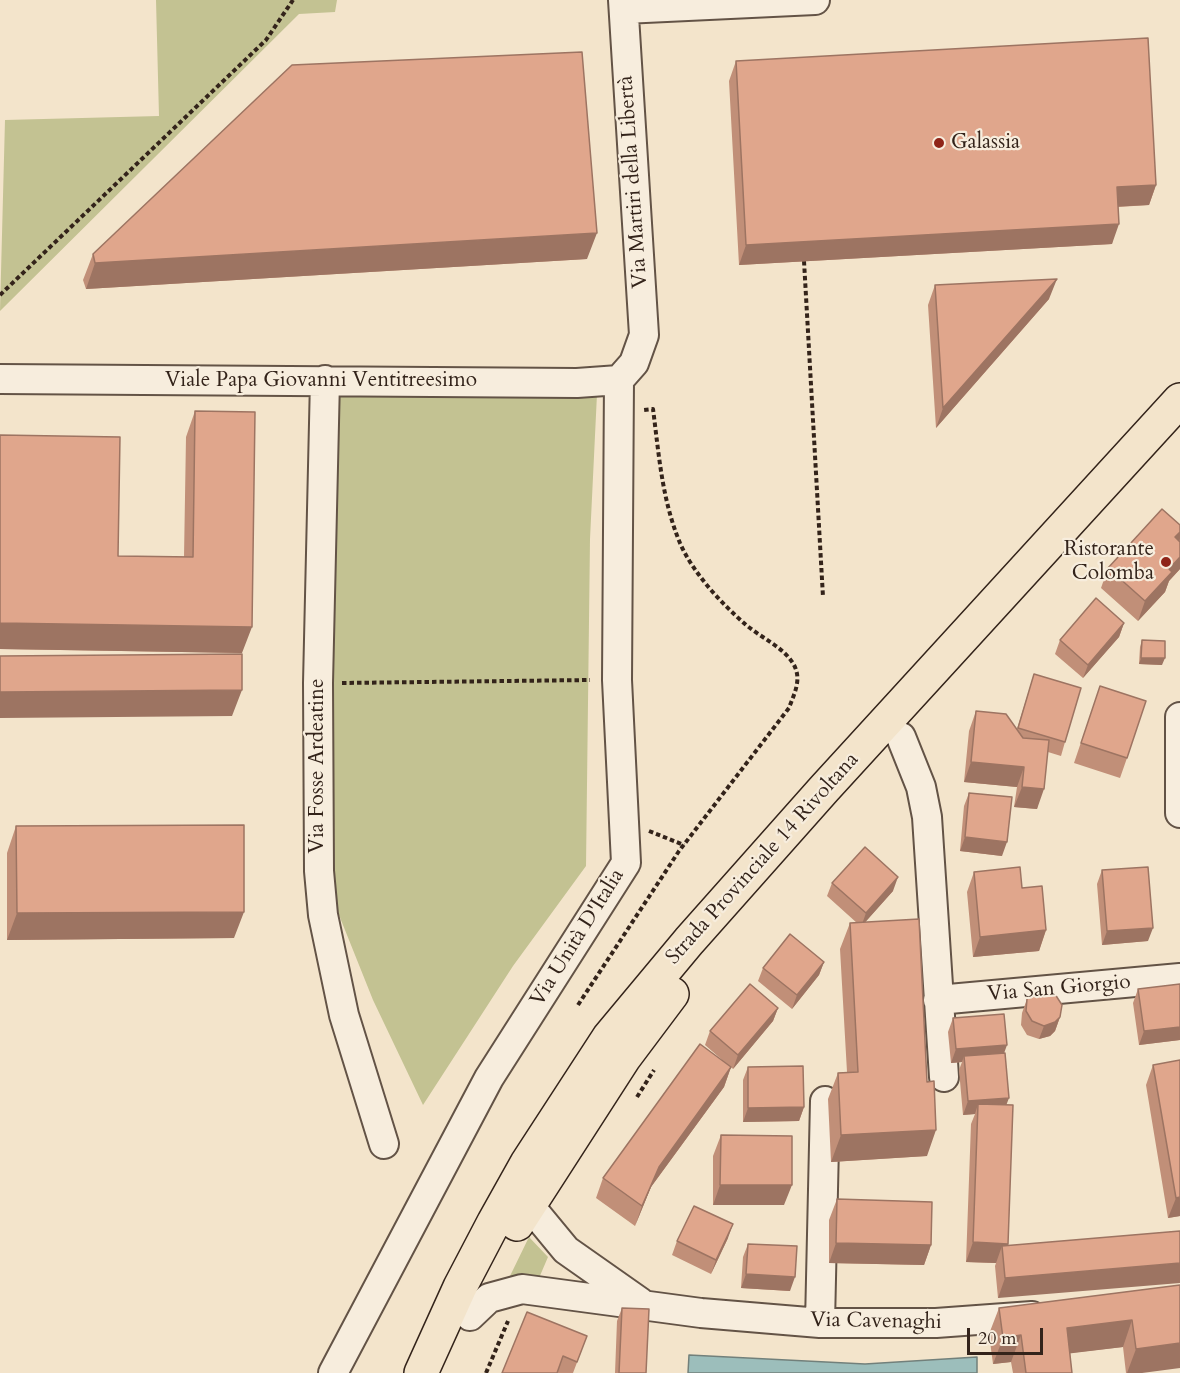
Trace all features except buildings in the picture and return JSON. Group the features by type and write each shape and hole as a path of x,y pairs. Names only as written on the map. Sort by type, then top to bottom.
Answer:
{"main road":[{"name":"Strada Provinciale 14 Rivoltana","path":"421,1373 460,1287 494,1222 538,1145 609,1037 689,941 824,789 1180,399"},
{"name":"Strada Provinciale 14 Rivoltana","path":"445,1373 470,1316 528,1204 624,1058 664,1003 831,812 1073,546 1180,411"}],"street":[{"path":"623,5 815,0"},
{"name":"Via Martiri della Libertà","path":"623,5 644,335 627,371"},
{"name":"Viale Papa Giovanni Ventitreesimo","path":"0,380 577,383 627,371"},
{"name":"Via Unità D'Italia","path":"333,1373 489,1078 626,863 617,680 619,411 627,371"},
{"name":"Via Fosse Ardeatine","path":"325,380 318,683 319,871 323,915 344,1014 384,1144"},
{"path":"1180,717 1180,813"},
{"path":"901,737 918,778 927,817 944,1077"},
{"name":"Via San Giorgio","path":"938,1000 1180,978"},
{"path":"820,1323 825,1101"},
{"name":"Via Cavenaghi","path":"528,1204 566,1250 644,1305"},
{"name":"Via Cavenaghi","path":"470,1316 489,1298 515,1290 540,1290 701,1313 820,1323 988,1321 1056,1313"}],"path":[{"path":"0,295 266,40 293,0"},
{"path":"804,261 823,597"},
{"path":"578,1005 684,845 789,708 798,684 795,666 784,653 745,624 709,587 681,545 663,494 653,409 619,411"},
{"path":"318,683 617,680"},
{"path":"647,830 684,845"}],"shaded area":[{"path":"156,0 337,0 335,12 299,14 0,311 5,120 159,116"},
{"path":"338,394 597,394 590,539 586,866 513,966 423,1105 373,1000 335,905 332,654"},
{"path":"529,1237 548,1257 539,1278 510,1276"}],"water":[{"path":"689,1355 865,1364 977,1357 977,1373 688,1373"}],"place":[{"name":"Galassia","path":"939,143"},
{"name":"Ristorante Colomba","path":"1166,562"}]}
